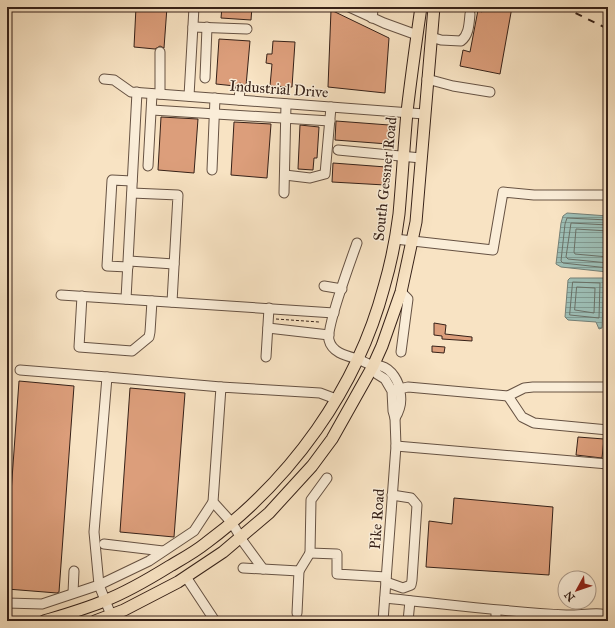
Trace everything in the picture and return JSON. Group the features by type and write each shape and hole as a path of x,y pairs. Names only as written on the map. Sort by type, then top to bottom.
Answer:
{"main road":[{"name":"South Gessner Road","path":"44,621 106,601 152,577 205,544 232,523 298,457 336,399 358,360 371,330 384,287 395,239 399,216 407,113 421,7"},
{"path":"94,621 124,610 186,577 241,538 290,491 312,466 332,439 373,366 388,330 400,292 416,222 434,7"},
{"path":"417,35 431,37"},
{"path":"412,76 427,79"},
{"path":"384,287 400,292"}],"street":[{"path":"189,96 194,7"},
{"path":"349,7 372,18 417,35"},
{"path":"371,7 372,18"},
{"path":"431,37 441,40 462,41 467,34 470,14"},
{"path":"193,26 247,29"},
{"path":"205,78 207,27"},
{"path":"148,166 152,110 156,94 160,52"},
{"path":"104,79 114,80 134,92 132,193 126,299"},
{"path":"427,79 453,86 490,92"},
{"path":"240,89 240,100"},
{"name":"Industrial Drive","path":"134,92 424,114"},
{"path":"212,170 215,98"},
{"path":"284,193 286,104"},
{"path":"284,175 310,178 325,174 332,107"},
{"path":"152,110 330,121"},
{"path":"338,150 421,158"},
{"path":"132,181 112,180 106,266 128,264 174,264"},
{"path":"395,239 493,250 503,192 534,195 608,195"},
{"path":"132,193 178,195 172,302"},
{"path":"357,243 334,313 329,341 338,352 373,366 380,366 390,372 397,382 396,390 408,387 508,396 524,388 533,387 608,387"},
{"path":"324,286 342,289"},
{"path":"400,292 408,299 401,352"},
{"path":"61,295 334,313"},
{"path":"82,296 79,346 132,351 149,337 152,301"},
{"path":"266,357 269,308"},
{"path":"268,328 329,335"},
{"path":"388,330 403,335"},
{"path":"20,370 221,387 320,393 336,399"},
{"path":"107,377 94,532 99,585 111,615"},
{"path":"7,603 42,604 99,585 149,561 194,531 213,502 221,387"},
{"name":"Pike Road","path":"383,621 396,446 395,418 399,411 401,396 396,390"},
{"path":"508,396 516,411 522,417 534,424 608,430"},
{"path":"396,446 608,464"},
{"path":"297,613 299,571 310,553 311,500 327,478"},
{"path":"310,553 338,554 337,574 386,580 403,588 411,585 417,505 412,498 392,495"},
{"path":"213,502 232,523 263,569"},
{"path":"104,544 163,551"},
{"path":"243,568 299,571"},
{"path":"73,593 74,571"},
{"path":"186,577 215,621"},
{"path":"385,598 496,611 568,615 603,613 608,616"},
{"path":"408,621 410,601"},
{"path":"496,611 496,621"}],"path":[{"path":"269,318 319,322"}],"water":[{"path":"567,213 608,216 607,272 561,267 556,264 561,223 563,216"},
{"path":"570,278 604,278 607,280 604,283 602,328 599,329 596,322 568,320 565,317 568,280"}],"building":[{"path":"136,7 167,7 164,48 160,46 155,49 134,47"},
{"path":"222,7 252,7 251,20 221,18"},
{"path":"483,7 512,7 500,74 460,66 463,50 470,52 478,10 482,12"},
{"path":"331,10 389,38 385,93 328,87"},
{"path":"219,39 250,41 246,86 240,83 235,86 216,84"},
{"path":"273,41 295,42 292,87 270,86 272,64 266,63 267,54 272,54"},
{"path":"161,117 198,119 194,173 158,170"},
{"path":"336,121 389,125 388,144 335,140"},
{"path":"234,122 271,124 267,178 231,175"},
{"path":"300,125 319,127 317,158 314,158 313,170 298,169"},
{"path":"333,163 386,167 385,185 332,182"},
{"path":"434,323 446,325 445,334 472,337 472,341 442,339 442,336 434,335"},
{"path":"432,346 445,347 444,353 432,352"},
{"path":"19,381 74,386 59,592 57,593 7,589 7,549"},
{"path":"130,388 185,393 174,537 120,532"},
{"path":"578,437 604,439 602,458 576,455"},
{"path":"454,498 553,507 549,575 426,567 429,521 452,524"}],"railway":[{"path":"563,7 608,29"}]}
